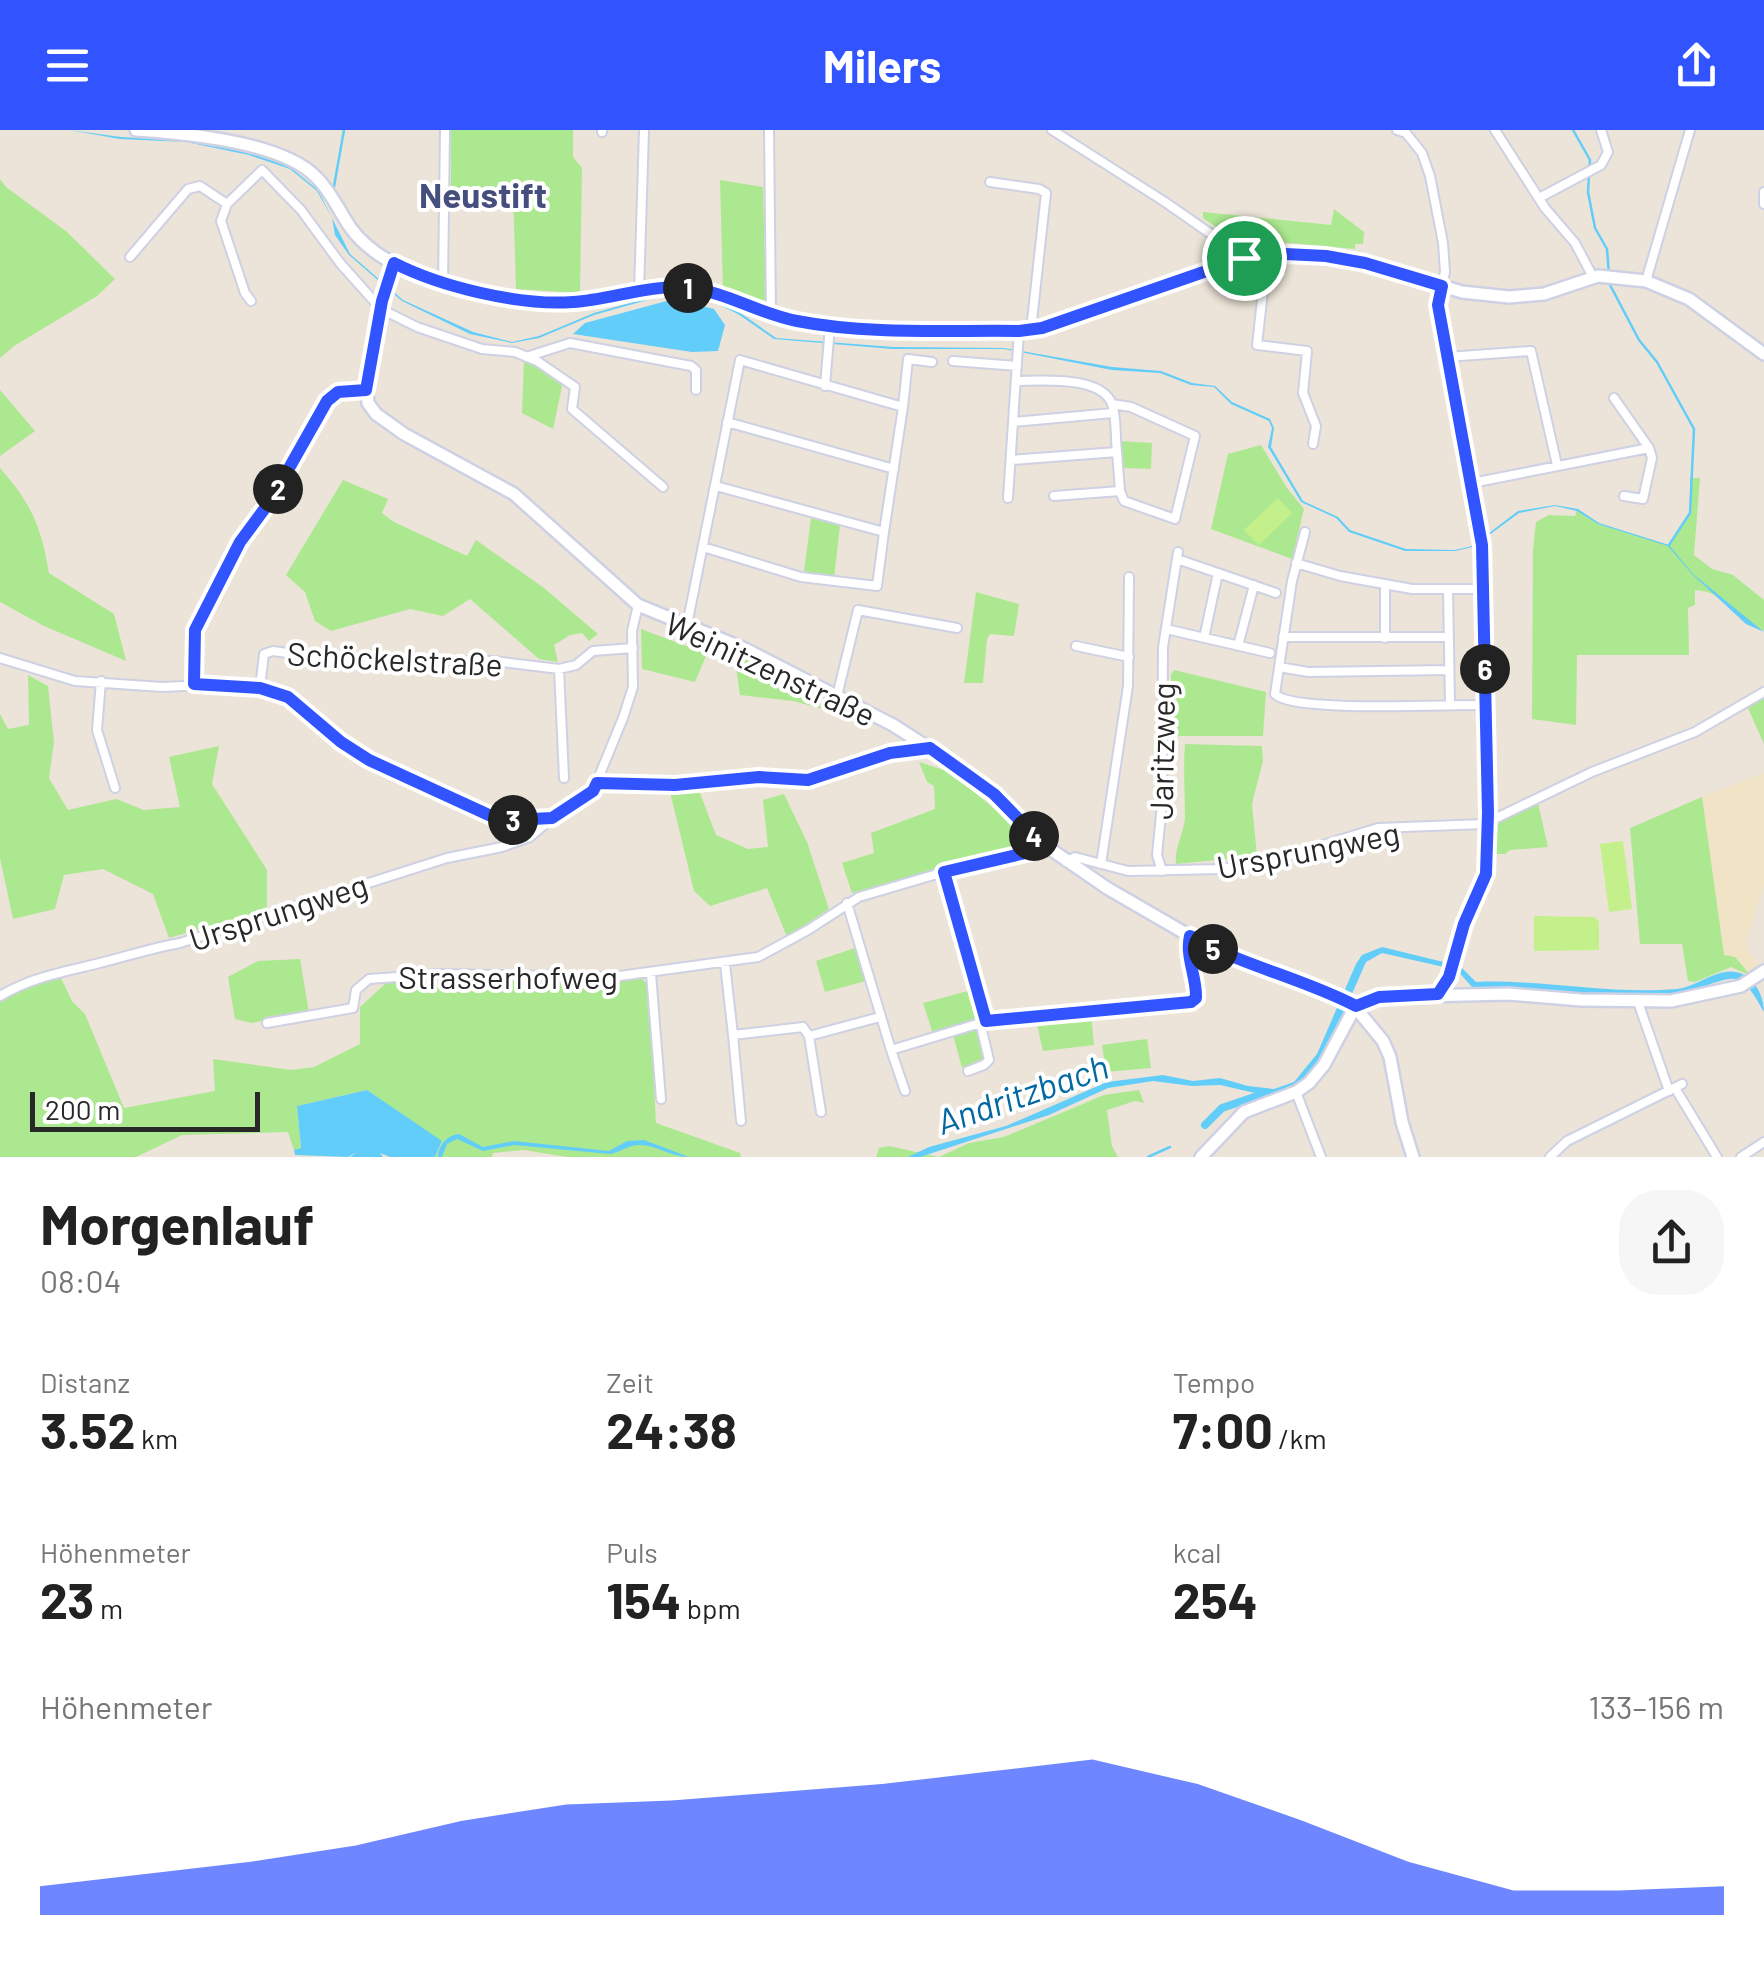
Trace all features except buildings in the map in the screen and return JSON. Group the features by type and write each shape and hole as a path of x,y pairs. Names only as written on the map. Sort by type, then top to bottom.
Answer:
{"main road":[{"path":"136,130 234,136 309,171 361,240 394,263 443,284 520,298 571,302 669,287 698,289 829,330 1025,330 1267,253 1326,256 1384,267 1442,286 1509,297 1544,294 1603,276 1646,282 1689,299 1764,354"},
{"path":"366,390 394,263"},
{"name":"Weinitzenstraße","path":"366,390 368,403 384,421 514,494 638,605 745,649 930,748 994,794 1066,862 1190,936 1238,961 1348,1003"},
{"path":"1348,1003 1438,994 1638,1002 1679,1000 1747,983 1764,971"},
{"path":"1201,1157 1244,1112 1309,1083 1324,1065 1348,1003"},
{"path":"1348,1003 1384,1042 1413,1157"}],"street":[{"path":"443,284 445,130"},
{"path":"639,292 644,130"},
{"path":"769,130 771,314"},
{"path":"1052,130 1244,258"},
{"path":"1397,130 1406,132 1416,142 1430,176 1446,256 1438,305 1472,483 1484,588 1486,874 1464,924 1456,960 1438,994"},
{"path":"1495,130 1539,198 1603,276"},
{"path":"1539,198 1606,160 1608,152 1602,130"},
{"path":"1646,282 1690,130"},
{"path":"251,301 221,221 227,204 262,170 301,210 381,309 417,327 526,357 576,387 572,409 663,487"},
{"path":"990,182 1040,189 1046,194 1025,330 1018,345 1008,498"},
{"path":"130,257 188,189 200,186 227,204"},
{"path":"1764,192 1764,204"},
{"path":"1265,273 1257,345 1307,352 1303,393 1316,426 1314,444"},
{"path":"825,386 829,330"},
{"path":"526,357 570,342 692,366 696,370 696,390"},
{"path":"1446,357 1531,351 1556,464"},
{"path":"702,546 801,577 877,586 908,359 932,362"},
{"path":"687,625 740,360 903,407"},
{"path":"953,361 1018,362"},
{"path":"1013,422 1113,408 1131,407 1194,436 1176,519 1124,501 1113,408 1106,396 1074,380 1016,382"},
{"path":"194,684 195,630 240,542 271,500 327,401 338,392 366,390"},
{"path":"1614,398 1652,458 1643,499 1624,496"},
{"path":"727,422 894,469"},
{"path":"1472,483 1648,448"},
{"path":"1011,460 1117,452"},
{"path":"716,486 884,532"},
{"path":"1054,496 1120,491"},
{"path":"1305,532 1282,638 1275,694 1282,701 1311,706 1486,705"},
{"name":"Jaritzweg","path":"1164,871 1156,856 1162,804 1161,706 1166,630 1178,556 1276,593"},
{"path":"1296,563 1420,590 1484,588"},
{"path":"1204,638 1218,572"},
{"path":"1101,864 1126,706 1128,576"},
{"path":"1384,584 1386,638"},
{"path":"1238,646 1254,585"},
{"path":"1448,589 1450,704"},
{"path":"552,818 593,791 597,783 633,687 632,631 638,605"},
{"path":"837,696 858,610 957,628"},
{"name":"Jaritzweg","path":"1166,630 1270,653"},
{"path":"1282,638 1448,637"},
{"path":"1076,646 1128,658"},
{"path":"564,778 559,669 576,665 592,651 633,648"},
{"name":"Schöckelstraße","path":"260,688 264,654 273,651 346,661 494,661 559,669"},
{"name":"Schöckelstraße","path":"0,658 60,678 162,687 194,684 260,688 288,697 369,760 473,808 512,820 552,818"},
{"path":"1279,667 1308,672 1449,670"},
{"path":"101,681 97,730 115,788"},
{"name":"Ursprungweg","path":"1066,862 1075,856 1128,871 1222,869 1271,861 1378,828 1488,822 1583,776 1695,732 1764,692"},
{"path":"597,783 675,785 759,777 808,780 884,755 930,748"},
{"name":"Ursprungweg","path":"0,996 44,976 180,943 446,858 502,847 530,837 552,818"},
{"name":"Strasserhofweg","path":"267,1023 353,1008 356,990 369,978 651,974 758,957 847,903 876,890 1034,851 1043,844"},
{"path":"944,872 983,1021 989,1060 968,1071"},
{"path":"847,903 905,1091"},
{"path":"891,1050 983,1021 1194,1001 1190,936"},
{"path":"726,964 741,1120"},
{"name":"Strasserhofweg","path":"651,974 661,1099"},
{"path":"1450,974 1454,994"},
{"path":"1638,1002 1675,1088 1716,1157"},
{"path":"809,1036 880,1018"},
{"path":"734,1035 803,1028 809,1036 822,1112"},
{"path":"1550,1157 1567,1142 1675,1088"},
{"path":"1296,1092 1322,1157"},
{"path":"1741,1157 1764,1142"}],"shaded area":[{"path":"1764,773 1764,885 1746,940 1750,954 1761,967 1751,976 1724,955 1702,797"}],"green space":[{"path":"451,130 573,130 573,157 582,168 580,293 516,289 513,192 451,198"},
{"path":"0,179 67,232 115,279 97,296 0,358"},
{"path":"720,180 763,187 766,306 723,290"},
{"path":"1334,209 1364,232 1363,244 1355,244 1355,249 1247,239 1225,233 1203,218 1203,212 1331,225"},
{"path":"524,359 563,382 553,429 522,413"},
{"path":"0,390 35,431 0,456"},
{"path":"1120,441 1152,443 1151,469 1122,468"},
{"path":"1261,445 1304,509 1292,559 1211,529 1228,454"},
{"path":"0,468 34,517 49,573 114,614 126,661 44,626 0,602"},
{"path":"1690,478 1700,478 1694,555 1712,569 1733,575 1764,600 1764,631 1724,600 1695,590 1695,605 1688,608 1689,655 1577,655 1576,725 1532,719 1536,522 1549,515 1575,516 1577,510 1598,524 1668,545 1690,513"},
{"path":"343,480 388,499 382,513 394,522 467,556 476,540 544,588 598,634 589,641 582,633 570,635 554,645 558,662 539,659 470,599 443,616 410,609 331,631 315,621 305,592 286,575"},
{"path":"1278,498 1292,513 1259,545 1244,530"},
{"path":"811,518 840,526 834,578 804,571"},
{"path":"976,592 1019,604 1014,636 990,634 987,639 983,683 964,683"},
{"path":"641,629 686,646 703,644 709,649 695,682 642,669"},
{"path":"746,657 849,709 861,719 793,701 740,695 735,661"},
{"path":"1174,670 1266,692 1263,736 1170,736"},
{"path":"28,675 48,686 54,742 49,778 68,810 116,799 144,810 180,807 169,757 219,746 212,784 267,870 267,909 169,938 153,894 103,869 64,875 55,909 13,919 0,858 0,714 8,729 29,725"},
{"path":"1764,696 1764,744 1747,706"},
{"path":"1185,744 1262,746 1263,761 1252,804 1257,856 1176,864 1185,817"},
{"path":"919,762 950,772 997,811 1032,848 852,893 842,863 874,853 871,833 935,809 934,786 927,782"},
{"path":"698,788 716,835 748,849 768,847 763,800 784,794 807,842 829,909 787,937 767,888 710,906 694,891 670,792"},
{"path":"1561,789 1563,793 1538,803 1548,847 1510,850 1505,854 1490,851 1494,825 1501,818"},
{"path":"1702,797 1724,955 1735,957 1751,976 1731,967 1695,982 1688,981 1682,944 1640,944 1630,828"},
{"path":"1623,841 1632,909 1609,912 1600,844"},
{"path":"1534,916 1595,917 1599,922 1599,950 1534,951"},
{"path":"855,948 866,981 825,992 816,961"},
{"path":"300,959 309,1013 251,1023 235,1019 228,977 258,961"},
{"path":"60,976 72,1001 85,1014 124,1108 215,1091 213,1059 291,1070 314,1067 360,1044 360,1007 387,982 641,978 649,986 656,1123 740,1153 741,1157 567,1157 524,1150 493,1153 492,1157 435,1157 442,1142 367,1090 297,1106 301,1149 294,1150 288,1132 182,1135 136,1157 0,1157 0,1000"},
{"path":"972,990 981,1017 933,1034 923,1003"},
{"path":"1091,1014 1094,1045 1043,1051 1036,1020"},
{"path":"977,1026 984,1058 962,1068 952,1031"},
{"path":"1147,1039 1151,1068 1106,1072 1102,1045"},
{"path":"1139,1090 1144,1103 1135,1101 1107,1110 1112,1146 1118,1157 939,1157 969,1143 1004,1137 1104,1095"},
{"path":"889,1146 939,1157 876,1157 879,1148"}],"water":[{"path":"69,130 187,141 250,153 290,167 318,190 332,218 317,191 290,169 249,155 186,142 120,139"},
{"path":"332,218 350,254 403,300 473,332 512,342 539,336 594,313 666,293 683,293 710,299 739,312 776,338 893,347 1004,348 1112,367 1161,371 1192,383 1215,386 1232,402 1270,419 1274,428 1271,447 1303,501 1338,517 1350,530 1406,549 1455,550 1472,546 1518,511 1555,505 1578,509 1599,523 1669,545 1693,574 1764,632 1746,624 1692,574 1668,546 1598,524 1577,511 1555,506 1519,513 1473,547 1455,551 1405,551 1349,532 1336,518 1301,502 1268,447 1272,428 1269,421 1231,404 1214,387 1191,385 1160,373 1112,370 1004,349 892,349 774,339 738,314 709,300 683,295 665,295 594,315 539,338 512,343 470,334 402,301 349,255 335,235"},
{"path":"674,299 714,309 725,325 718,351 692,352 573,334 585,323"},
{"path":"1382,947 1460,966 1476,982 1652,990 1684,988 1721,973 1736,972 1757,987 1764,1012 1748,987 1734,979 1683,994 1652,997 1483,990 1472,987 1457,970 1382,953 1366,962 1325,1055 1294,1089 1268,1096 1220,1085 1153,1081 1108,1088 1049,1115 920,1157 908,1157 929,1147 1006,1126 1107,1082 1163,1075 1193,1081 1220,1078 1274,1089 1294,1082 1317,1054 1356,964 1362,955"},
{"path":"367,1090 442,1141 435,1157 390,1157 380,1153 383,1157 350,1157 357,1152 348,1157 295,1155 294,1150 301,1148 297,1106"},
{"path":"459,1134 483,1147 514,1141 609,1151 627,1141 644,1140 689,1157 641,1145 610,1154 514,1145 483,1151 457,1139 447,1144 442,1157 438,1157 444,1141"}],"waterway":[{"path":"333,192 344,130"},
{"path":"1573,130 1590,160 1588,192 1595,228 1607,249 1609,275"},
{"path":"1609,283 1694,429 1690,513 1669,545"},
{"path":"1205,1125 1222,1108 1266,1093"},
{"path":"1148,1157 1170,1147"}],"district":[{"name":"Neustift","path":"483,194"}],"route":[{"path":"1267,253 1326,256 1384,267 1442,286 1438,305 1446,357 1482,545 1488,822 1486,874 1464,924 1449,977 1438,994 1379,997 1356,1006 1328,992 1238,961 1190,936 1194,1001 986,1021 944,872 1034,851 1043,844 994,794 930,748 890,753 808,780 759,777 675,785 597,783 593,791 562,814 512,820 491,816 369,760 288,697 260,688 194,684 195,630 240,542 271,500 327,401 338,392 366,390 382,301 394,263 443,284 520,298 571,302 681,287 816,324 1019,331 1042,328 1244,258 1267,253"}],"water label":[{"name":"Andritzbach","path":"1022,1093"}]}
